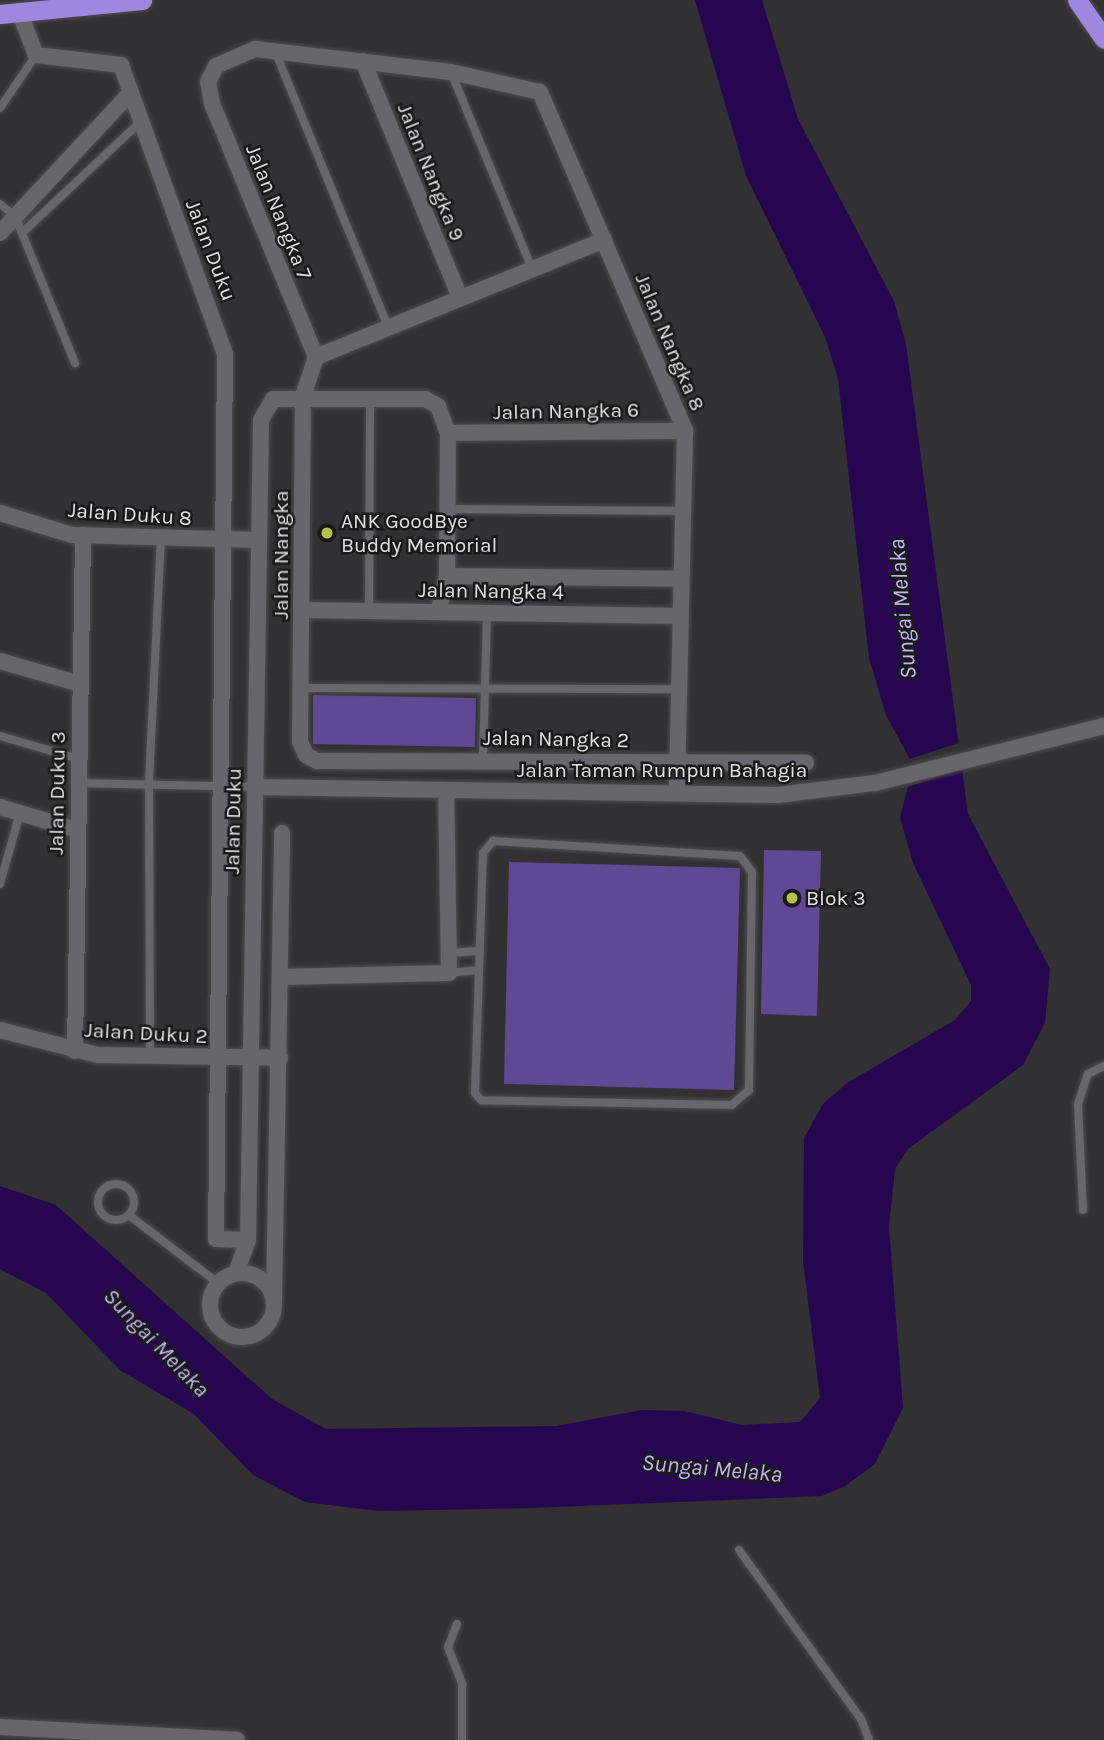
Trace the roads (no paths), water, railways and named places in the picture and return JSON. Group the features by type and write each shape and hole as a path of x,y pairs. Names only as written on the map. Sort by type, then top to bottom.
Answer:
{"highway":[{"path":"9,13 142,0"},
{"path":"1077,0 1104,39"}],"street":[{"path":"9,13 36,55"},
{"name":"Jalan Nangka 7","path":"275,51 255,48 216,66 208,82 316,357"},
{"path":"275,51 451,72"},
{"name":"Jalan Duku","path":"36,55 121,65 225,354 223,786 216,1240 248,1240"},
{"name":"Jalan Nangka 9","path":"363,61 460,298"},
{"name":"Jalan Nangka 8","path":"451,72 540,92 685,431 677,793"},
{"path":"0,233 130,93"},
{"path":"316,357 604,240"},
{"name":"Jalan Nangka","path":"306,755 301,688 303,396 316,357"},
{"path":"303,396 425,399 447,426 447,576 438,612"},
{"name":"Jalan Duku","path":"236,1273 248,1240 261,420 273,400 303,396"},
{"name":"Jalan Nangka 6","path":"447,426 685,431"},
{"name":"Jalan Duku 8","path":"0,513 83,536 259,540"},
{"name":"Jalan Duku 3","path":"75,1051 83,536"},
{"path":"447,576 681,579"},
{"name":"Jalan Nangka 4","path":"302,610 680,615"},
{"path":"0,661 79,684"},
{"name":"Jalan Taman Rumpun Bahagia","path":"255,787 778,794 879,782 982,752 1104,726"},
{"name":"Jalan Nangka 2","path":"306,755 317,761 483,758 806,763"},
{"path":"281,977 449,973 446,791"},
{"path":"0,807 77,830"},
{"path":"274,1300 256,1276 236,1273 218,1283 210,1313 233,1336 264,1328 274,1300 282,833"},
{"name":"Jalan Duku 2","path":"0,1030 75,1051 150,1058 218,1058 251,1054 280,1059"},
{"path":"0,1727 237,1740"}],"lane":[{"path":"275,51 388,327"},
{"path":"0,108 36,55"},
{"path":"451,72 532,269"},
{"path":"22,233 140,122"},
{"path":"0,204 15,216 75,363"},
{"path":"369,610 370,397"},
{"path":"447,509 682,511"},
{"path":"150,1058 149,782 160,539"},
{"path":"483,758 487,612"},
{"path":"301,688 679,689"},
{"path":"0,736 79,759"},
{"path":"79,783 149,782 255,787"},
{"path":"0,884 20,813"},
{"path":"493,841 740,856 752,872 749,1090 732,1105 481,1100 475,1094 479,970 483,853 493,841"},
{"path":"449,953 480,951"},
{"path":"449,973 479,970"},
{"path":"1083,1210 1078,1104 1088,1074 1104,1066"},
{"path":"130,1216 134,1201 125,1187 102,1189 101,1213 130,1216 218,1283"},
{"path":"739,1550 861,1719 869,1740"},
{"path":"457,1624 448,1647 462,1685 462,1740"}],"water":[{"name":"Sungai Melaka","path":"695,0 762,0 798,119 894,301 906,344 968,814 1050,969 1045,1023 1023,1065 908,1149 895,1169 889,1227 903,1408 875,1464 845,1486 822,1496 531,1508 379,1511 305,1502 253,1475 194,1414 120,1370 46,1293 0,1269 0,1186 56,1205 272,1399 326,1429 556,1426 642,1410 684,1411 742,1425 800,1422 820,1398 803,1261 804,1138 823,1104 847,1083 955,1020 971,1001 971,985 913,863 900,818 913,765 886,715 869,658 838,378 825,337 746,176"}],"place":[{"name":"ANK GoodBye Buddy Memorial","path":"327,533"},
{"name":"Blok 3","path":"792,898"}]}
